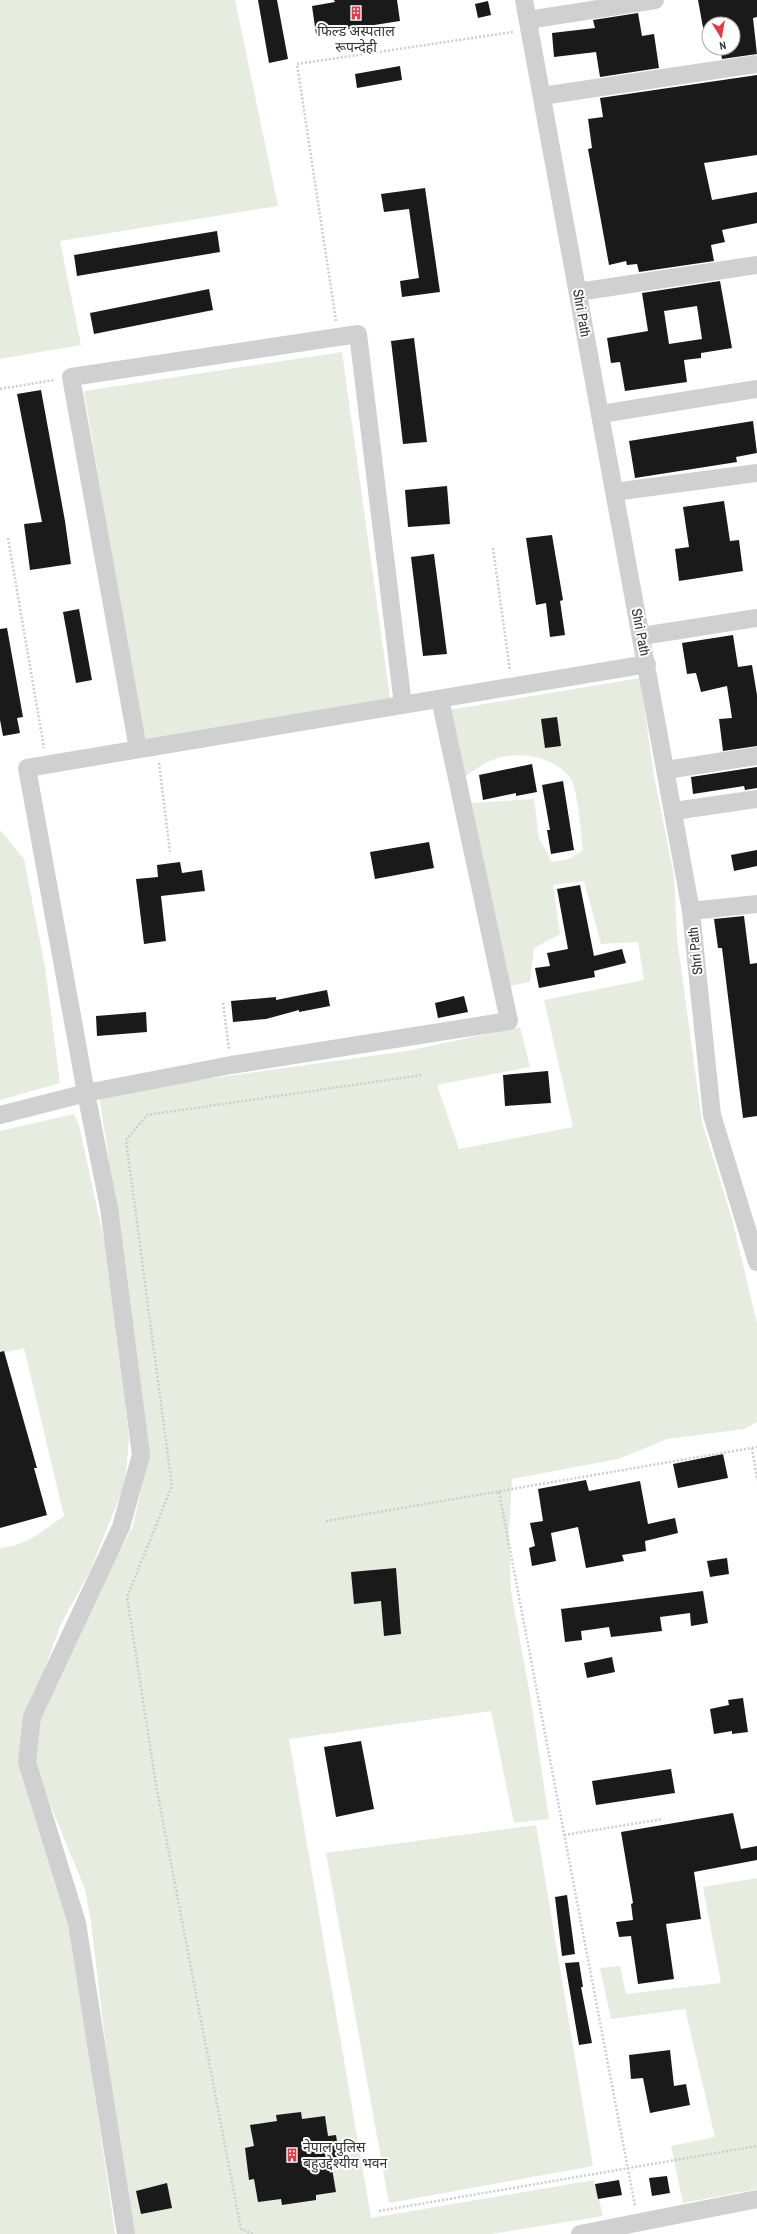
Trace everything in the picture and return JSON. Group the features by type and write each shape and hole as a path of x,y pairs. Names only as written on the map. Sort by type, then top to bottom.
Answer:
{"street":[{"name":"Shri Path","path":"524,0 601,414 614,492 642,636 691,911 712,1115 757,1258"},
{"path":"529,25 654,0"},
{"path":"542,96 757,64"},
{"path":"578,292 757,265"},
{"path":"138,749 71,377 358,334 403,705"},
{"path":"601,414 757,389"},
{"path":"614,492 757,473"},
{"path":"642,636 757,618"},
{"path":"126,2234 77,1923 27,1762 32,1717 121,1527 142,1455 109,1208 86,1094 27,768 647,664"},
{"path":"0,1114 86,1094 231,1065 509,1021 440,699"},
{"path":"666,770 757,756"},
{"path":"674,811 757,799"},
{"path":"691,911 757,904"},
{"path":"580,2234 757,2200"}],"path":[{"path":"338,337 297,64 529,25"},
{"path":"0,389 71,377"},
{"path":"8,538 47,765"},
{"path":"493,548 512,687"},
{"path":"157,746 170,852"},
{"path":"223,1003 231,1065"},
{"path":"253,2234 241,2229 156,1785 127,1598 172,1486 126,1140 147,1115 422,1075"},
{"path":"752,1448 757,1480"},
{"path":"326,1521 757,1448"},
{"path":"499,1492 638,2224"},
{"path":"564,1835 663,1819"},
{"path":"379,2210 757,2146"}],"shaded area":[{"path":"0,0 235,0 278,206 60,241 81,345 0,359"},
{"path":"342,352 390,698 143,742 84,391"},
{"path":"640,678 654,776 674,876 677,938 702,1122 732,1219 757,1323 757,1422 744,1429 667,1439 618,1459 512,1479 509,1532 511,1591 531,1701 549,1819 514,1823 491,1711 289,1739 371,2218 594,2180 603,2216 491,2234 130,2234 114,2116 91,1922 85,1889 35,1768 40,1717 73,1638 133,1526 148,1458 123,1255 99,1094 407,1051 520,1027 530,1067 437,1085 459,1149 573,1127 544,1000 644,980 638,942 601,944 584,881 553,885 560,934 534,948 530,982 509,986 471,803 534,799 539,838 552,862 569,859 583,850 575,790 569,776 561,769 552,763 532,756 510,756 490,761 464,777 449,710"},
{"path":"0,830 24,859 45,967 60,1083 0,1100"},
{"path":"74,1114 79,1125 109,1262 129,1438 125,1484 90,1571 60,1626 27,1719 71,1929 115,2234 0,2234 0,1548 10,1547 34,1537 64,1516 24,1348 0,1354 0,1131"},
{"path":"536,1825 593,2166 389,2203 326,1853"},
{"path":"757,1878 757,2189 683,2203 671,2146 715,2137 685,2009 611,2019 600,1968 620,1966 626,1994 721,1983 703,1887"}],"building":[{"path":"258,0 277,0 288,59 269,63"},
{"name":"फिल्ड अस्पताल रूपन्देही","path":"334,0 397,0 400,21 316,34 312,6 335,2"},
{"path":"698,0 757,0 757,17 753,18 757,54 722,59 721,56 741,56 741,16 701,16"},
{"path":"488,1 491,15 478,18 475,4"},
{"path":"638,13 642,36 654,34 659,68 600,77 596,52 554,57 552,33 595,28 593,20"},
{"path":"400,66 402,80 357,88 355,74"},
{"path":"757,75 757,155 704,163 712,200 757,192 757,223 722,230 725,242 711,245 714,261 639,272 637,264 627,265 626,261 609,265 588,149 592,148 588,119 603,117 600,98"},
{"path":"425,188 440,292 402,297 400,281 419,278 409,209 384,212 381,194"},
{"path":"217,231 220,252 77,276 74,255"},
{"path":"720,281 732,348 701,353 701,358 684,360 687,382 625,391 620,362 611,363 607,338 648,331 642,293","holes":["697,306 702,339 669,344 664,311"]},
{"path":"209,289 213,310 94,334 90,313"},
{"path":"414,338 427,442 403,444 391,341"},
{"path":"41,390 65,521 71,564 30,570 24,524 42,522 17,394"},
{"path":"753,421 757,453 736,457 737,462 635,478 629,441"},
{"path":"447,486 450,524 408,527 405,490"},
{"path":"724,501 730,541 739,540 743,571 679,581 675,549 689,547 683,507"},
{"path":"552,535 563,600 560,601 565,635 550,637 546,603 536,605 526,538"},
{"path":"434,554 447,654 423,656 411,557"},
{"path":"79,609 92,680 76,683 63,612"},
{"path":"7,628 23,717 17,718 20,733 3,736 0,720 0,629"},
{"path":"733,635 738,667 752,665 757,695 757,746 723,751 719,719 732,718 727,686 701,692 696,673 687,674 682,643"},
{"path":"557,717 561,746 545,748 541,719"},
{"path":"532,764 537,792 516,796 516,793 483,800 479,775"},
{"path":"757,767 757,788 745,790 744,786 693,794 691,777"},
{"path":"563,781 574,850 551,854 547,830 550,830 542,785"},
{"path":"429,842 434,868 375,879 370,852"},
{"path":"757,850 757,866 734,871 731,855"},
{"path":"180,862 182,873 202,870 205,891 161,896 166,941 144,944 136,879 158,877 157,865"},
{"path":"580,885 594,956 622,949 626,963 594,971 595,977 539,988 535,968 550,966 547,953 568,949 557,889"},
{"path":"744,916 750,964 757,963 757,1116 743,1118 722,948 718,948 714,919"},
{"path":"327,990 330,1006 299,1012 299,1010 266,1019 233,1022 231,1001 276,997 276,1000"},
{"path":"464,996 468,1012 438,1018 435,1003"},
{"path":"146,1012 147,1032 97,1036 96,1016"},
{"path":"548,1071 551,1103 505,1106 503,1075"},
{"path":"4,1351 37,1468 34,1468 47,1515 0,1528 0,1352"},
{"path":"723,1454 728,1478 678,1488 673,1464"},
{"path":"586,1480 589,1491 640,1481 648,1524 675,1518 678,1533 645,1541 646,1551 622,1555 624,1561 586,1568 578,1527 551,1533 556,1561 532,1566 529,1548 535,1546 530,1523 543,1521 538,1489"},
{"path":"727,1558 729,1574 710,1577 707,1561"},
{"path":"396,1568 401,1634 384,1636 381,1601 354,1604 351,1572"},
{"path":"703,1591 708,1623 691,1626 690,1613 660,1617 662,1631 611,1637 609,1627 581,1631 582,1640 565,1642 561,1609"},
{"path":"612,1657 615,1672 587,1678 584,1663"},
{"path":"743,1698 748,1732 732,1734 732,1731 714,1734 710,1709 729,1705 728,1700"},
{"path":"361,1741 374,1809 336,1817 324,1747"},
{"path":"671,1769 675,1793 596,1805 592,1781"},
{"path":"733,1813 741,1849 757,1846 757,1860 694,1872 701,1919 666,1924 674,1979 638,1984 631,1936 619,1937 616,1922 633,1920 631,1904 633,1903 621,1832"},
{"path":"567,1895 575,1954 562,1956 555,1897"},
{"path":"579,1962 583,1987 581,1987 592,2043 579,2045 565,1963"},
{"path":"670,2050 674,2086 686,2084 690,2105 650,2113 643,2078 631,2079 629,2055"},
{"name":"नेपाल पुलिस बहुउद्देश्यीय भवन","path":"301,2112 302,2119 325,2116 328,2136 336,2135 340,2162 331,2163 336,2192 316,2195 316,2200 282,2205 281,2199 258,2202 254,2179 249,2180 245,2148 254,2146 250,2125 277,2121 276,2115"},
{"path":"667,2176 670,2193 652,2196 649,2178"},
{"path":"619,2180 622,2195 598,2199 595,2184"},
{"path":"167,2183 172,2208 141,2214 136,2191"}],"place":[{"name":"फिल्ड अस्पताल रूपन्देही","path":"356,13"},
{"name":"नेपाल पुलिस बहुउद्देश्यीय भवन","path":"292,2155"}]}
